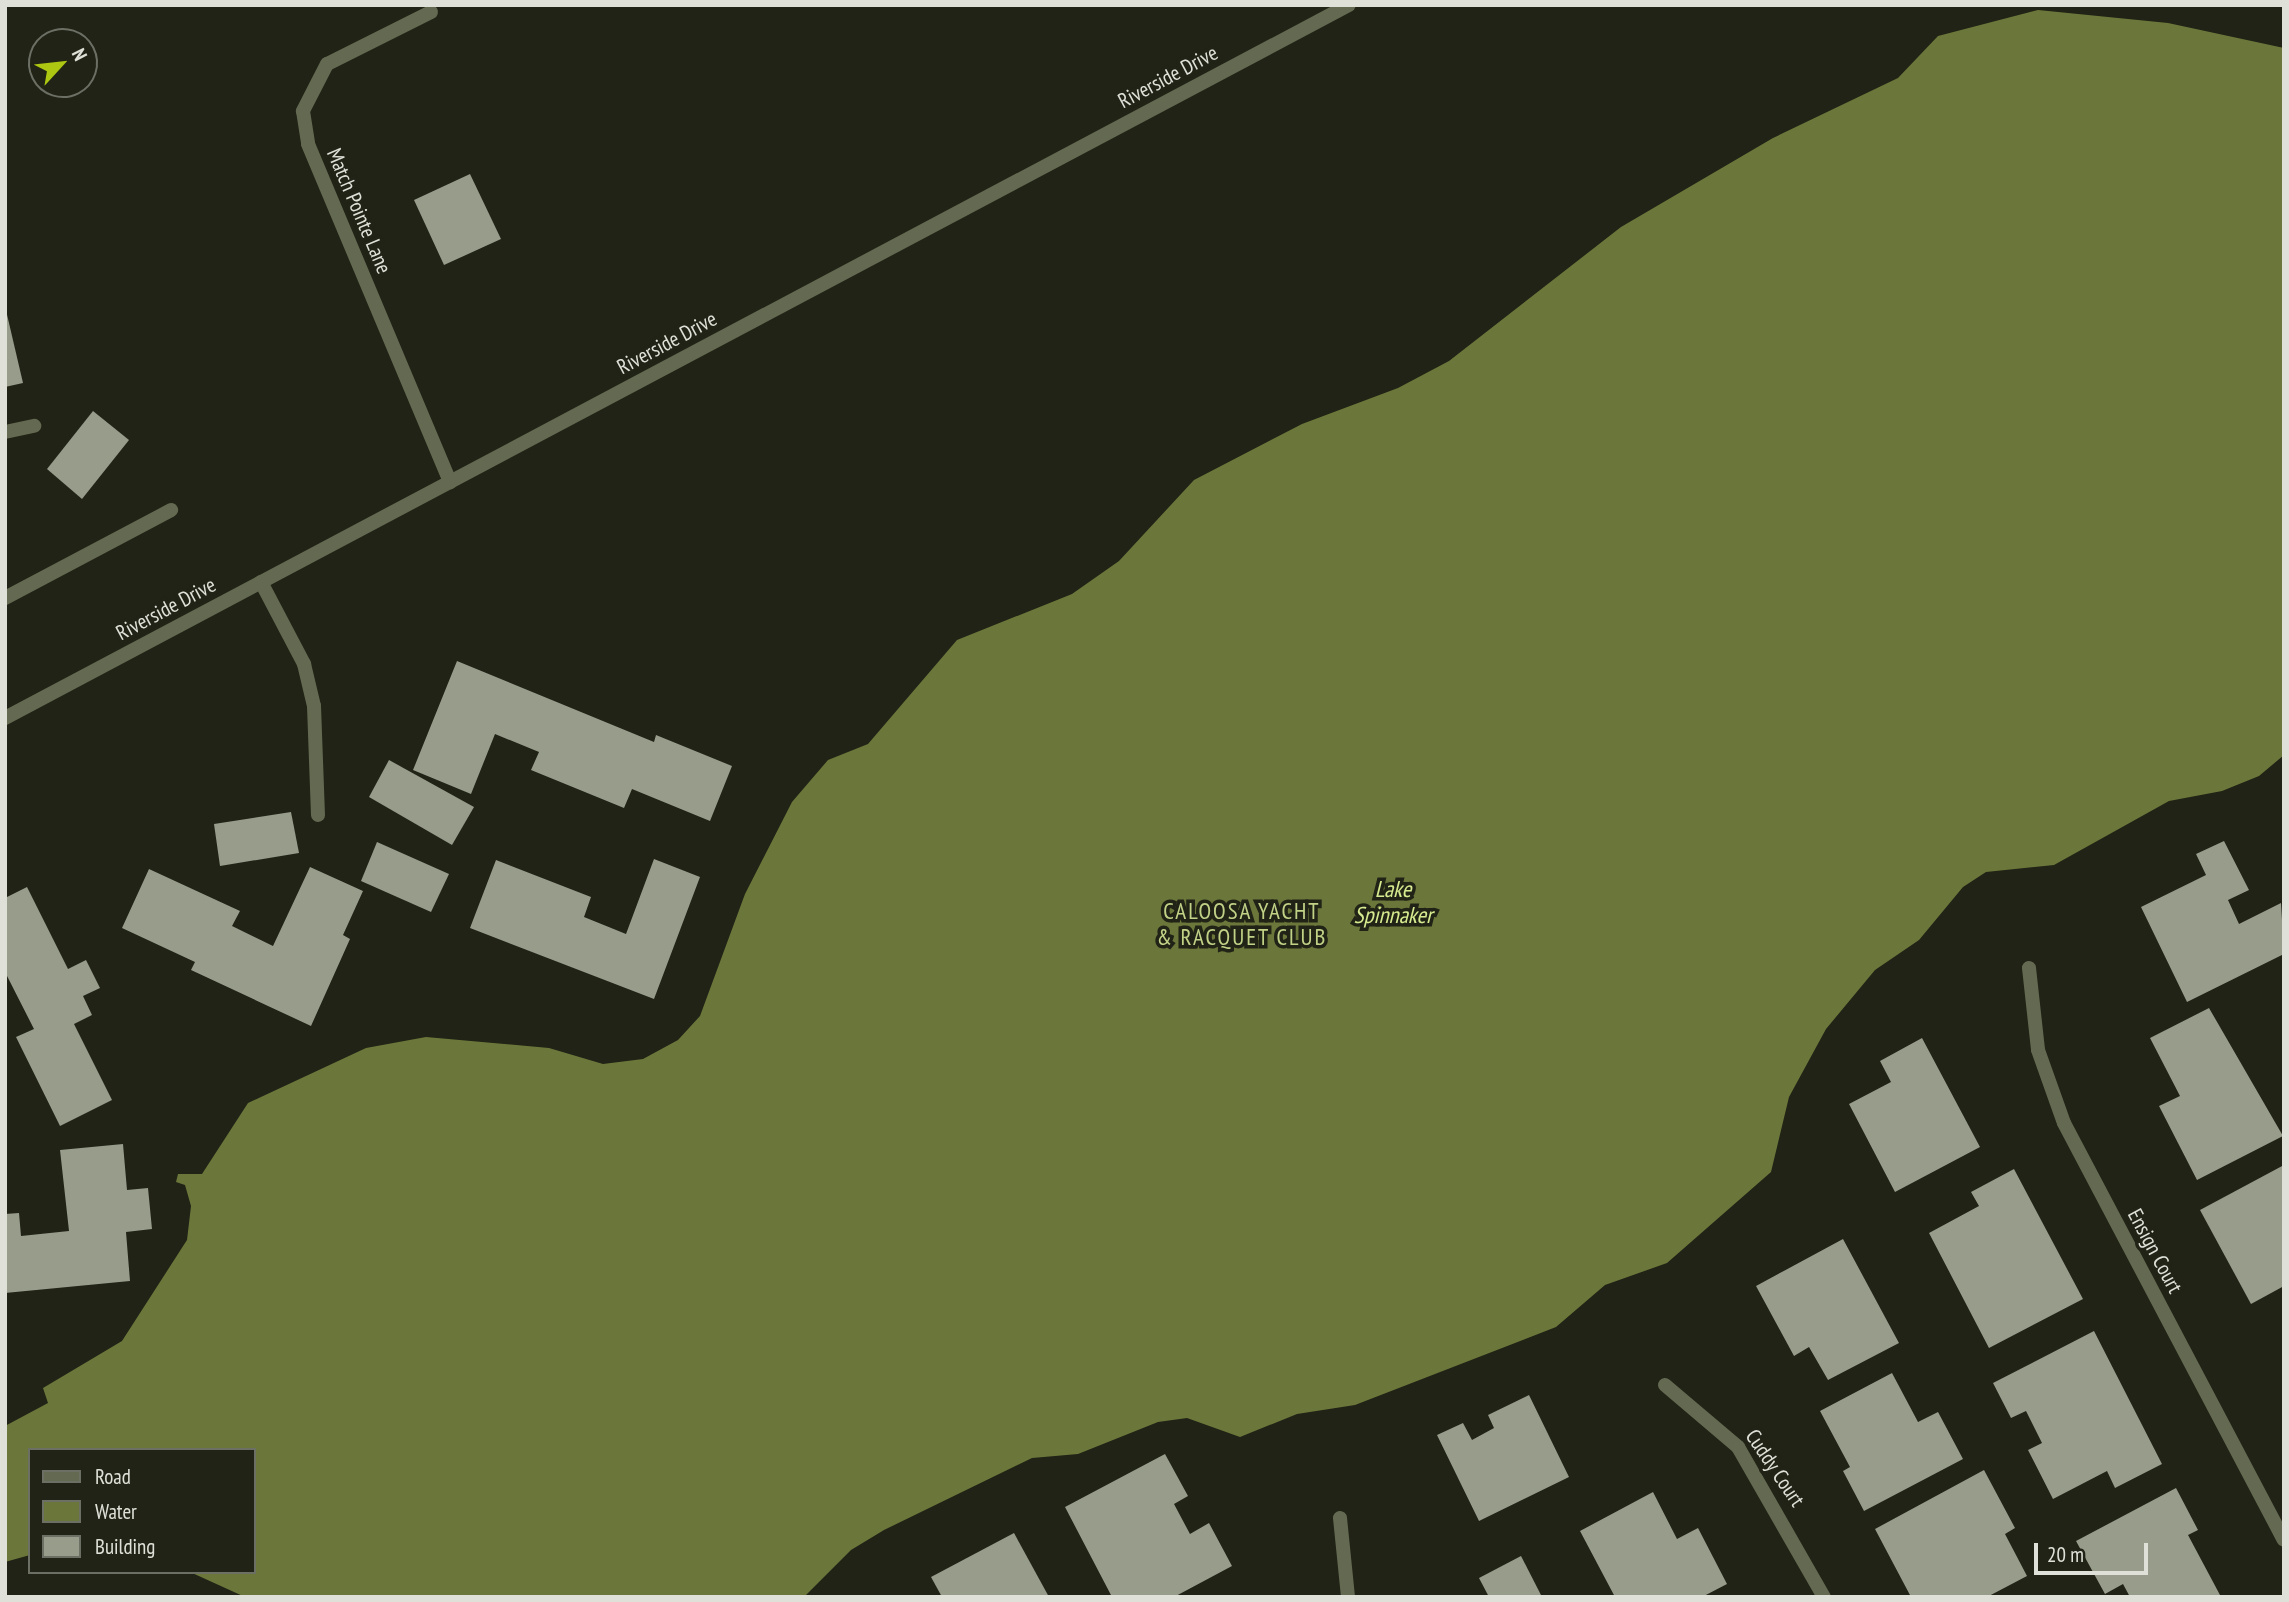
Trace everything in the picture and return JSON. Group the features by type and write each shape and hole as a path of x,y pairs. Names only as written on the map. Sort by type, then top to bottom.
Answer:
{"street":[{"name":"Riverside Drive","path":"5,718 1349,5"},
{"name":"Match Pointe Lane","path":"431,12 327,64 303,111 308,144 450,482"},
{"path":"5,432 34,426"},
{"path":"5,597 171,510"},
{"path":"261,582 304,664 314,706 318,815"},
{"name":"Ensign Court","path":"2029,968 2038,1050 2064,1123 2284,1540"},
{"name":"Cuddy Court","path":"1665,1384 1738,1447 1824,1597"},
{"path":"1340,1518 1348,1597"}],"water":[{"name":"Lake Spinnaker","path":"2038,10 2168,23 2284,48 2284,755 2259,776 2222,791 2169,801 2054,865 1986,872 1963,887 1919,940 1875,970 1826,1029 1789,1097 1771,1172 1667,1263 1605,1285 1556,1327 1355,1405 1297,1414 1240,1437 1187,1418 1158,1422 1078,1454 1032,1458 884,1530 851,1550 804,1597 245,1597 194,1574 256,1574 256,1448 28,1448 28,1556 5,1562 5,1426 48,1403 43,1388 122,1341 187,1240 191,1206 185,1185 176,1182 178,1174 202,1174 248,1103 366,1048 426,1037 549,1048 603,1064 643,1059 678,1040 700,1016 745,894 792,802 828,760 868,744 957,640 1072,594 1119,561 1194,480 1302,424 1398,388 1449,361 1621,227 1773,138 1898,78 1938,36"}],"building":[{"path":"470,174 501,239 444,265 414,200"},
{"path":"5,306 23,383 5,387"},
{"path":"93,411 129,440 82,499 47,469"},
{"path":"457,661 654,742 656,735 732,766 710,821 632,789 624,808 531,770 539,752 495,734 471,794 413,770"},
{"path":"389,760 474,807 452,845 369,797"},
{"path":"291,812 299,853 220,866 214,824"},
{"path":"2224,841 2249,890 2228,900 2239,924 2281,903 2284,954 2187,1002 2141,907 2206,875 2196,854"},
{"path":"377,842 449,874 431,912 361,881"},
{"path":"654,859 700,877 654,999 470,928 496,860 591,897 584,917 626,934"},
{"path":"310,867 363,891 343,935 350,939 311,1026 191,970 195,962 122,928 149,869 240,911 232,926 273,946"},
{"path":"27,887 68,969 86,960 100,988 83,996 92,1015 74,1024 112,1100 60,1126 16,1037 34,1029 5,972 5,898"},
{"path":"2209,1008 2283,1136 2197,1180 2159,1106 2180,1096 2150,1038"},
{"path":"1922,1038 1980,1147 1895,1192 1849,1104 1891,1082 1880,1061"},
{"path":"123,1144 127,1190 148,1188 152,1229 126,1232 130,1281 5,1293 5,1214 19,1213 21,1236 69,1231 60,1150"},
{"path":"2284,1165 2284,1286 2251,1304 2200,1210"},
{"path":"2014,1169 2083,1299 1989,1348 1929,1233 1979,1206 1971,1192"},
{"path":"1843,1239 1899,1343 1828,1380 1809,1347 1794,1356 1756,1286"},
{"path":"2094,1331 2162,1464 2115,1488 2107,1471 2053,1499 2028,1450 2042,1443 2026,1411 2011,1418 1993,1383"},
{"path":"1892,1373 1918,1422 1938,1412 1963,1459 1864,1511 1843,1471 1850,1467 1820,1411"},
{"path":"1529,1395 1569,1477 1479,1521 1437,1435 1463,1423 1472,1440 1494,1428 1488,1415"},
{"path":"1165,1454 1188,1496 1174,1504 1190,1534 1209,1523 1232,1566 1174,1597 1112,1597 1065,1507"},
{"path":"1984,1470 2015,1528 2005,1534 2027,1576 1987,1597 1911,1597 1875,1529"},
{"path":"2176,1488 2198,1530 2188,1535 2220,1595 2130,1597 2123,1584 2105,1594 2076,1541"},
{"path":"1653,1492 1677,1539 1698,1528 1727,1584 1702,1597 1615,1597 1580,1531"},
{"path":"1014,1533 1049,1597 942,1597 931,1577"},
{"path":"1521,1556 1542,1597 1489,1597 1479,1578"}],"district":[{"name":"CALOOSA YACHT & RACQUET CLUB","path":"1242,924"}]}
